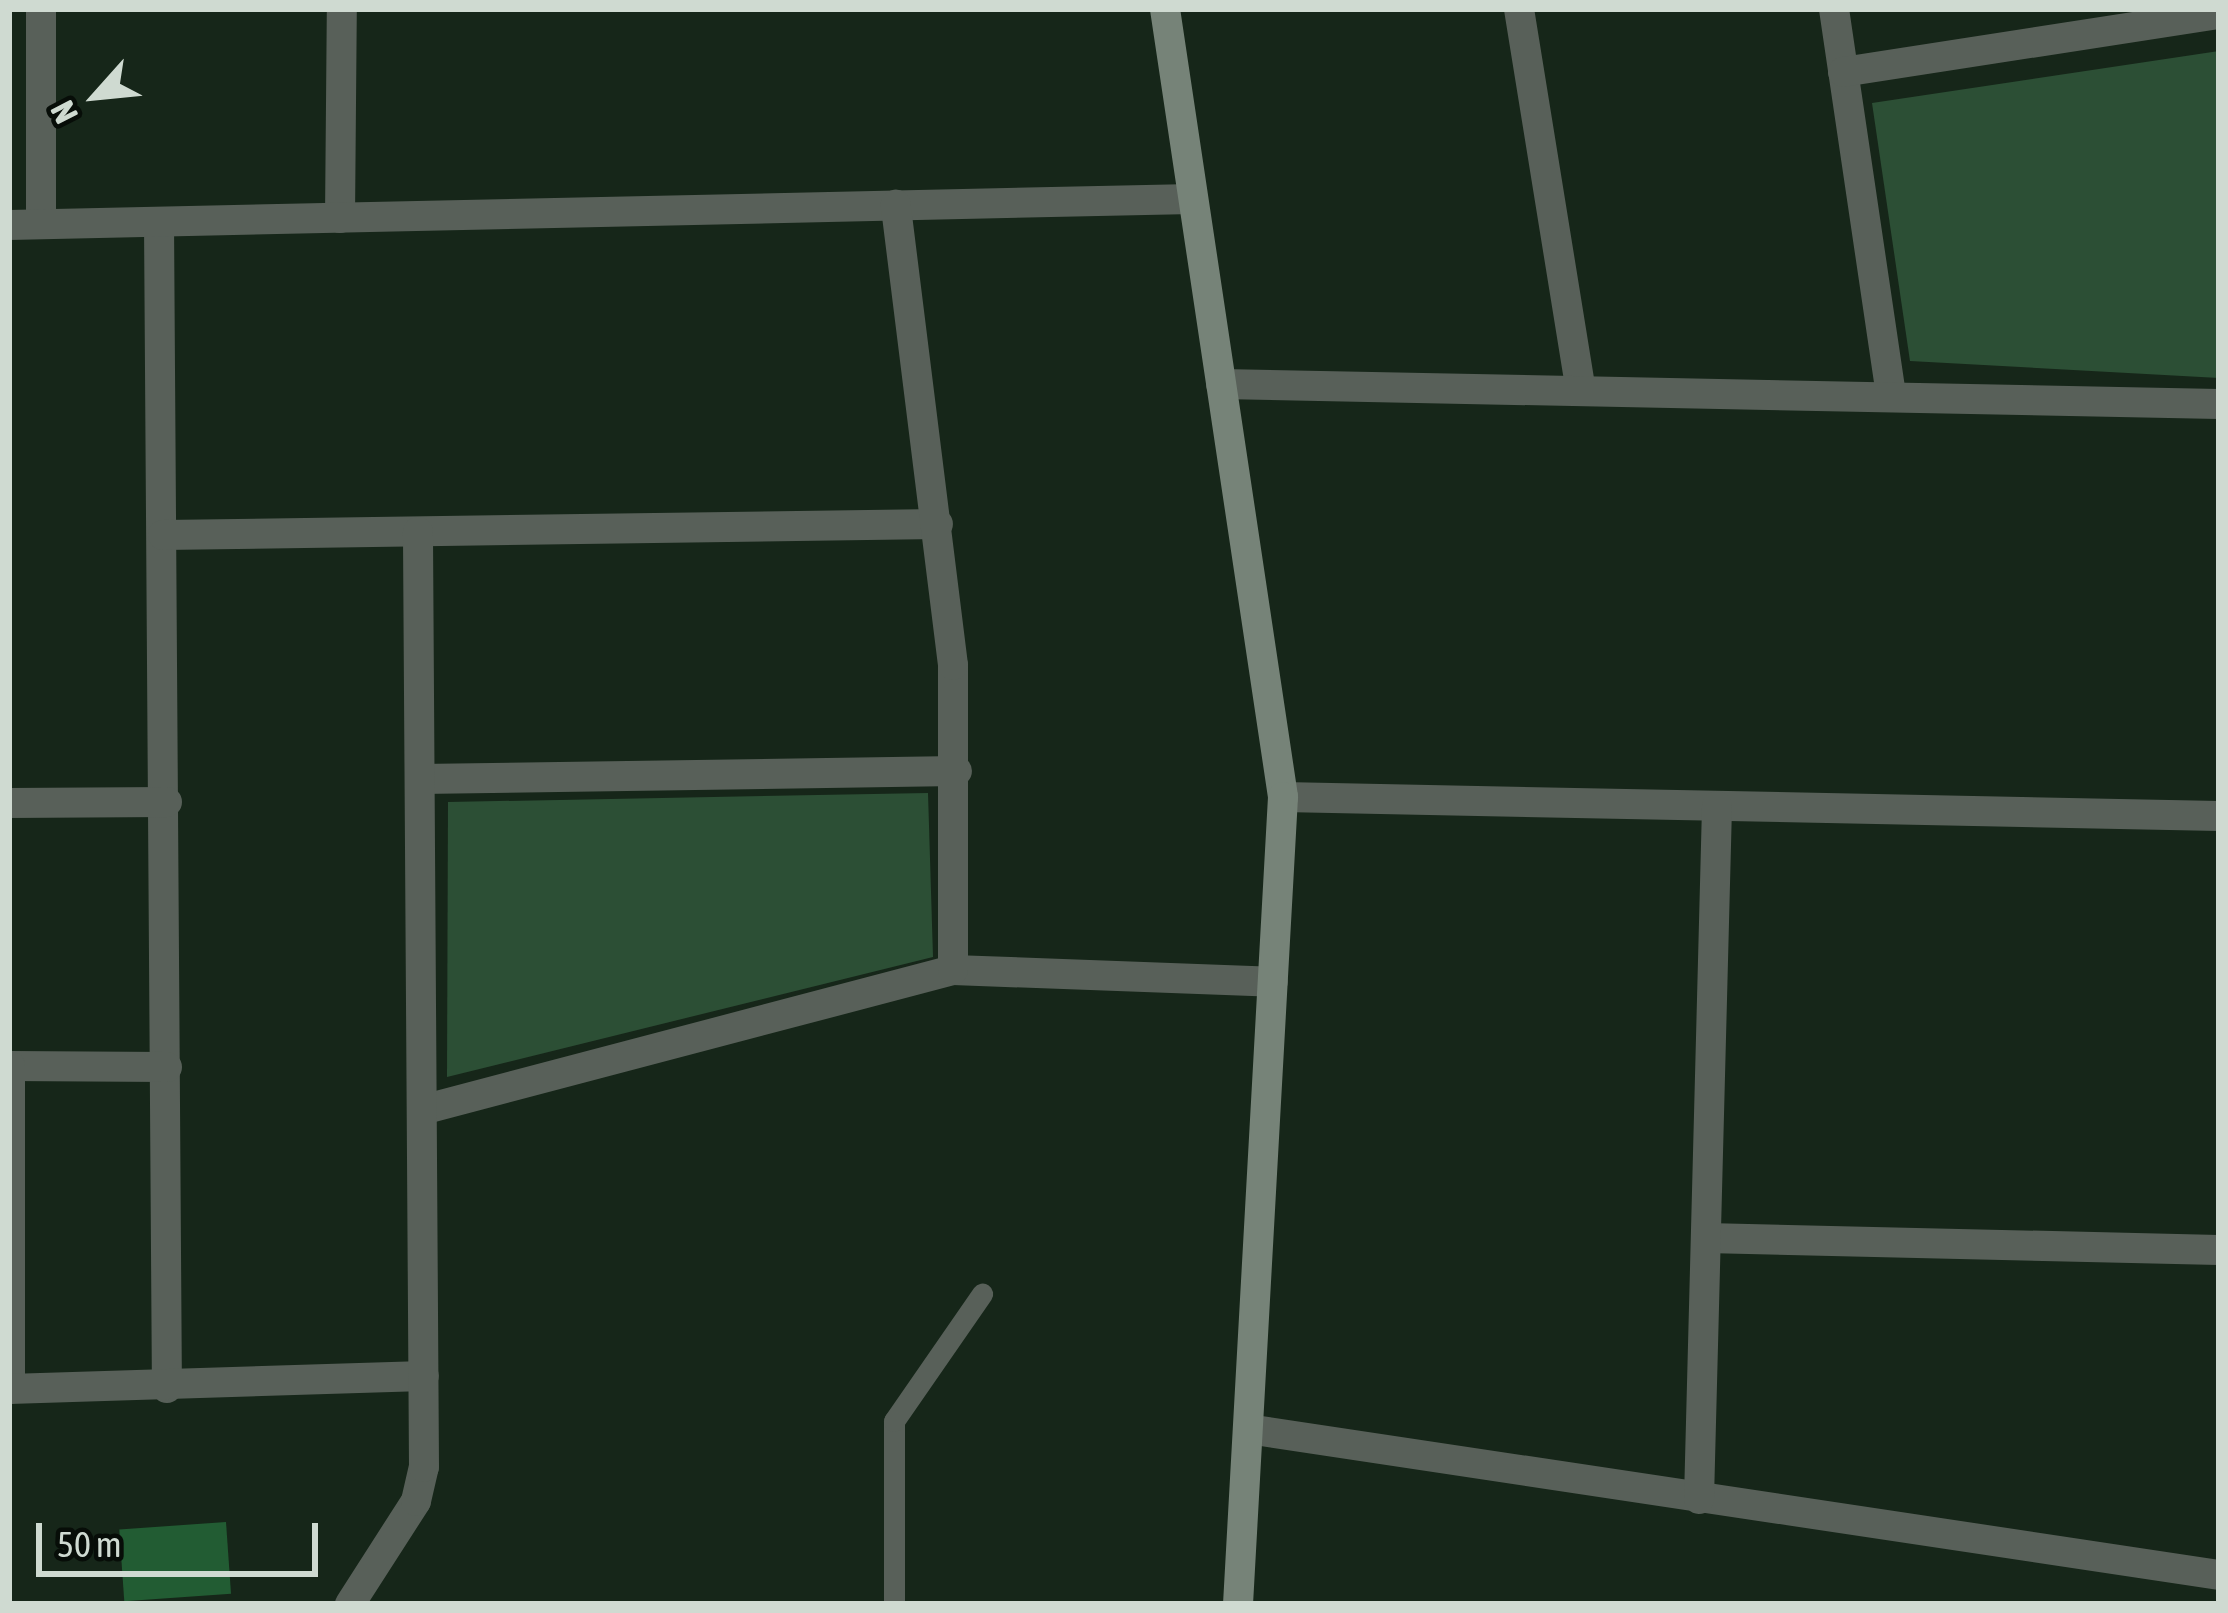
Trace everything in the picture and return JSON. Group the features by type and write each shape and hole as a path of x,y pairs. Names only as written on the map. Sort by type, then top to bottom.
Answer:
{"street":[{"path":"40,9 41,224"},
{"path":"340,218 342,9"},
{"path":"1165,9 1283,797 1238,1604"},
{"path":"1519,9 1581,391"},
{"path":"1834,9 1892,397"},
{"path":"1843,72 2219,14"},
{"path":"9,225 1193,199"},
{"path":"896,206 938,524 957,771 952,970"},
{"path":"159,222 167,802 167,1388"},
{"path":"1221,383 2219,404"},
{"path":"163,535 938,524"},
{"path":"350,1604 416,1501 424,1376 418,532"},
{"path":"421,778 957,771"},
{"path":"1283,797 2219,816"},
{"path":"9,802 167,802"},
{"path":"1699,1499 1717,806"},
{"path":"422,1110 952,970 1273,982"},
{"path":"167,1066 9,1066 10,1389 167,1388 424,1376"},
{"path":"1706,1238 2219,1250"},
{"path":"1248,1429 2219,1575"}],"lane":[{"path":"894,1604 894,1421 982,1294"}],"green space":[{"path":"2219,51 2219,378 1910,361 1872,103"},
{"path":"928,793 933,957 447,1077 448,802"}],"building":[{"path":"226,1522 231,1594 124,1601 119,1529"}]}
